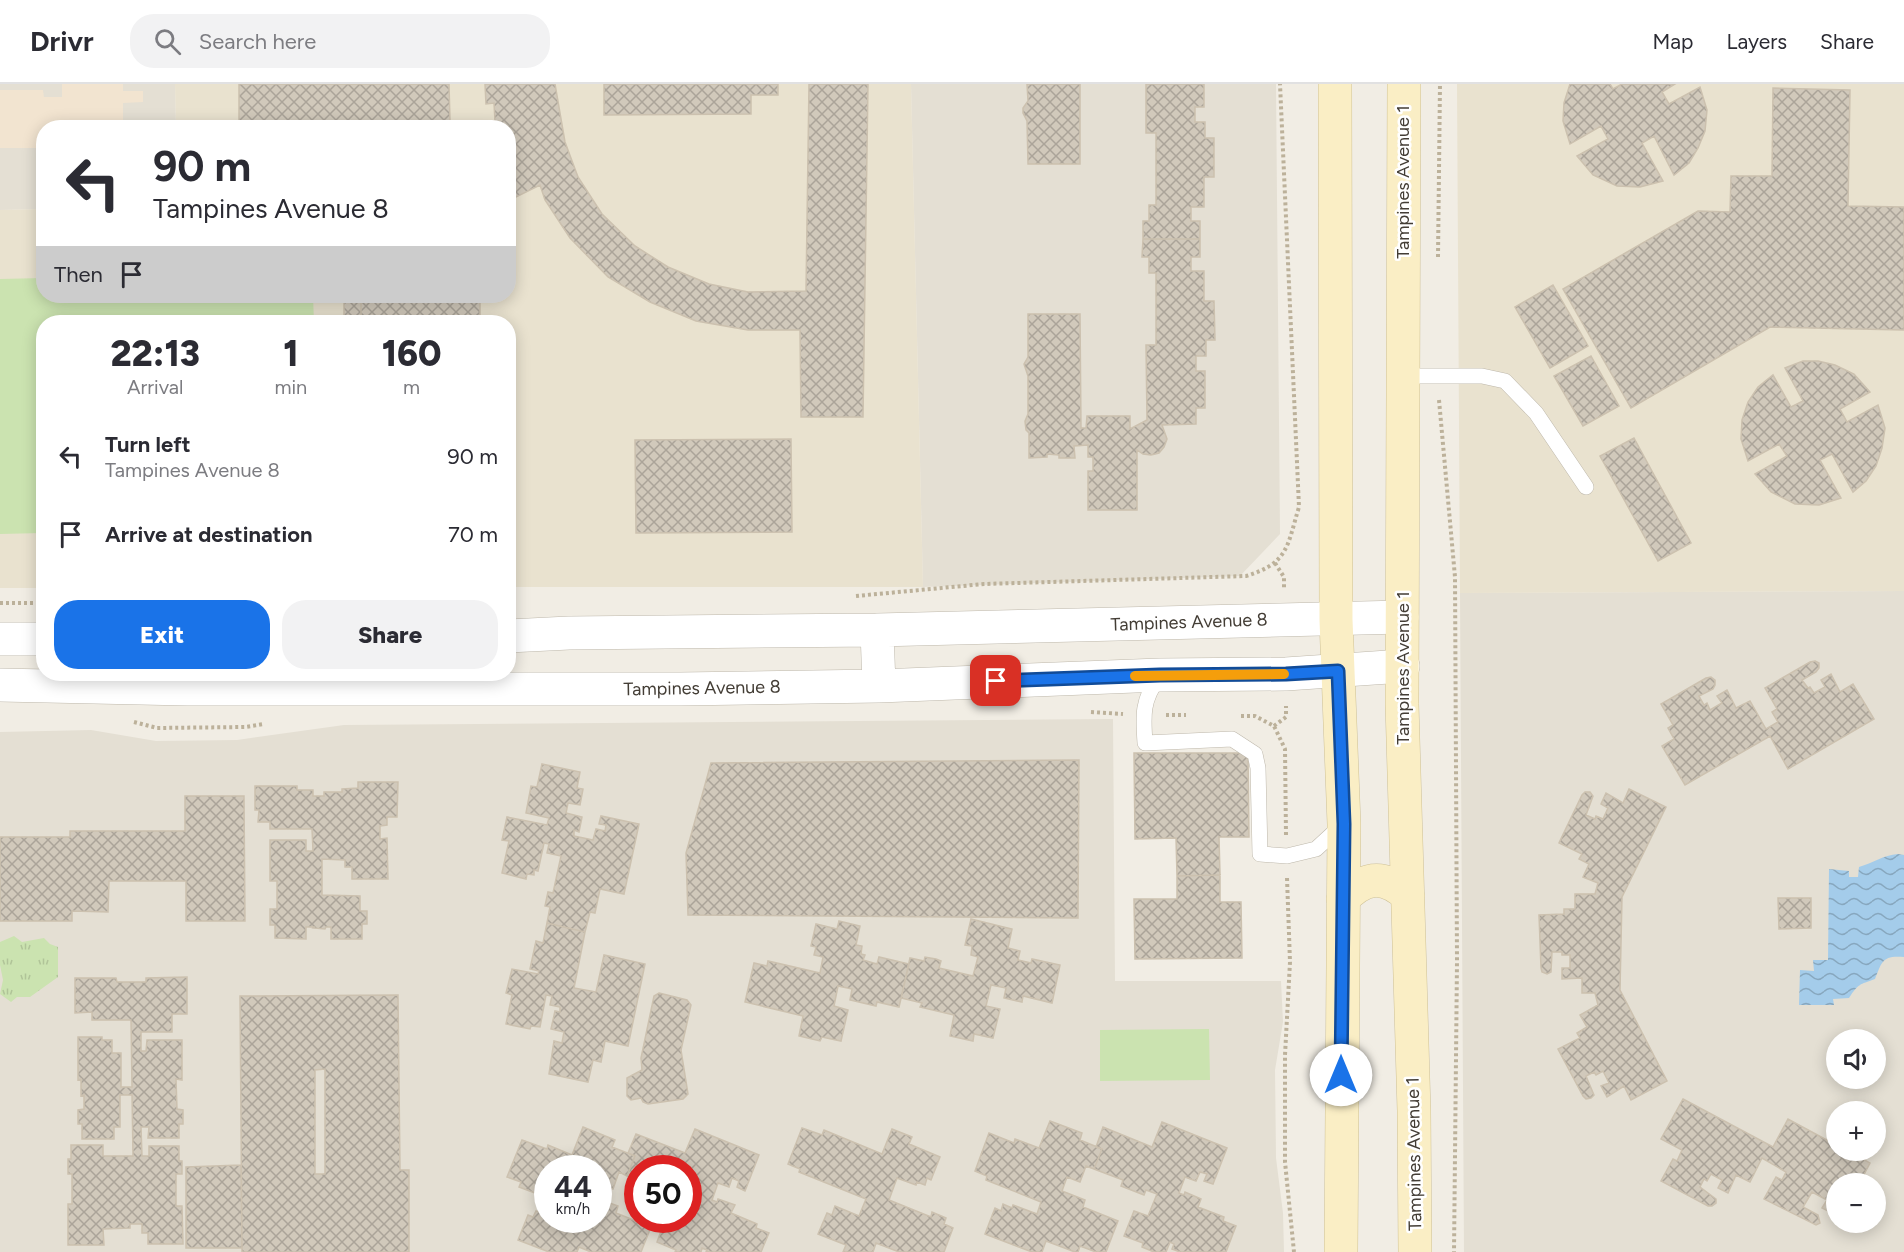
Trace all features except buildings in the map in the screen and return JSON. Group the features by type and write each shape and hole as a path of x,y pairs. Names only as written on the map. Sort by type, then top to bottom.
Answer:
{"main road":[{"path":"1335,84 1336,620 1344,824 1341,1252"},
{"name":"Tampines Avenue 1","path":"1404,84 1402,704 1414,1111 1415,1252"},
{"path":"1343,899 1361,884 1374,881 1388,881 1408,896"}],"street":[{"name":"Tampines Avenue 8","path":"516,636 877,630 1402,617"},
{"path":"877,630 879,686"},
{"path":"0,639 36,639"},
{"name":"Tampines Avenue 8","path":"0,685 187,689 680,689 879,686 1160,675 1286,674 1403,666"}],"lane":[{"path":"1403,376 1482,376 1505,381 1536,413 1586,487"},
{"path":"1160,675 1148,692 1143,715 1144,743 1233,739 1255,754 1258,768 1260,855 1287,856 1316,849 1344,824"}],"path":[{"path":"847,596 984,584 1246,576 1275,563 1285,552 1299,507 1280,84"},
{"path":"1438,259 1440,84"},
{"path":"1437,376 1455,577 1457,961 1454,1252"},
{"path":"0,603 36,603"},
{"path":"1274,726 1284,749 1290,962 1285,1055 1285,1162 1294,1252"}],"shaded area":[{"path":"0,84 175,84 176,120 36,120 36,209 0,210"},
{"path":"62,84 123,84 123,91 143,91 143,102 123,103 123,120 36,120 36,148 0,148 0,90 43,90 44,97 62,97"},
{"path":"175,84 911,84 923,587 516,587 516,315 36,315 36,588 0,588 0,210 36,209 36,303 516,303 516,120 176,120"},
{"path":"911,84 1276,84 1280,534 1240,576 923,587"},
{"path":"1457,84 1904,84 1904,591 1460,593"},
{"path":"1904,591 1904,1252 1464,1252 1460,593"},
{"path":"1113,719 1115,981 1281,981 1283,1022 1275,1070 1276,1158 1283,1213 1284,1252 0,1252 0,732 91,730 156,741 237,740 344,725"}],"green space":[{"path":"36,278 36,303 313,303 314,315 36,315 36,533 0,534 0,279"},
{"path":"14,936 22,942 44,938 50,944 58,947 58,977 30,997 17,997 11,1002 0,994 3,980 0,965 0,942"},
{"path":"1209,1029 1210,1080 1100,1081 1100,1030"}],"water":[{"path":"1898,854 1904,855 1904,957 1891,957 1884,961 1875,979 1860,985 1849,998 1833,999 1834,1005 1799,1005 1800,970 1814,971 1813,960 1828,960 1829,869 1849,871 1849,877 1858,877 1859,867"}],"slow traffic":[{"path":"1135,676 1284,674"}],"route":[{"path":"996,681 1338,671 1344,824 1341,1075"}]}
